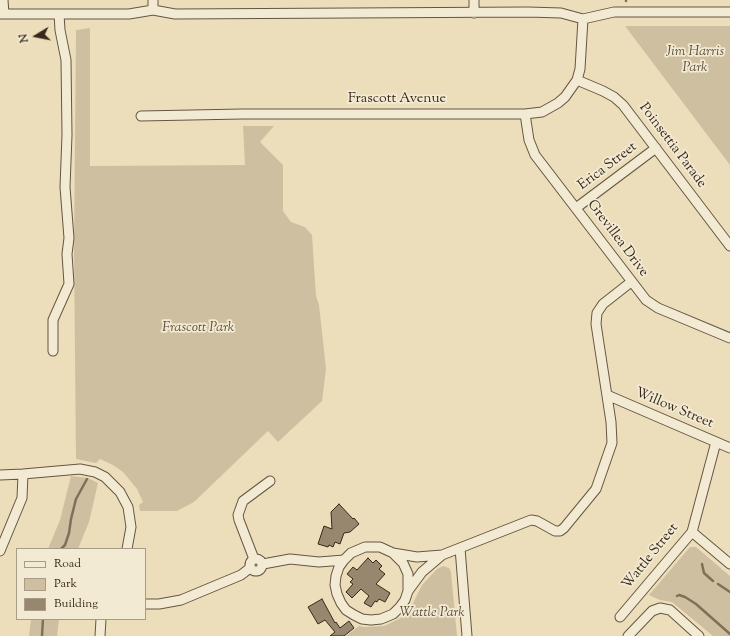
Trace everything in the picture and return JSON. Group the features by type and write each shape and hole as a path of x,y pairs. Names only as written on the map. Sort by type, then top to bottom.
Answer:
{"street":[{"path":"3,0 2,14 134,14 153,10 175,14 553,12 583,19 614,12 730,12"},
{"path":"153,0 153,10"},
{"path":"474,0 474,13"},
{"path":"53,351 53,320 69,284 67,254 69,238 65,187 67,135 66,60 60,30 59,14"},
{"name":"Frascott Avenue","path":"141,116 242,114 525,114 542,112 565,97 577,80 581,58 583,19"},
{"name":"Poinsettia Parade","path":"577,80 603,91 614,97 623,105 730,246"},
{"name":"Grevillea Drive","path":"525,114 529,140 535,155 646,300 652,305 730,338"},
{"name":"Erica Street","path":"576,208 656,148"},
{"path":"394,553 406,570 409,582 408,591 403,604 393,614 376,620 362,619 350,613 341,603 336,590 336,576 339,567 351,553 365,547 380,547 394,553 417,557 442,555 531,520 560,531 592,496 600,481 612,443 607,395 596,324 597,313 603,304 631,282"},
{"name":"Willow Street","path":"607,395 730,448"},
{"name":"Wattle Street","path":"620,617 692,532 716,442"},
{"path":"0,475 80,469 95,472 108,480 120,492 130,514 131,527 127,548"},
{"path":"0,551 22,498 23,474"},
{"path":"252,564 238,515 243,501 270,481"},
{"path":"692,532 730,564"},
{"path":"460,548 467,636"},
{"path":"408,591 422,572 442,555"},
{"path":"146,604 159,604 181,600 241,575 252,564 259,560 262,564 290,559 318,562 344,560"},
{"path":"318,562 328,568 336,576"},
{"path":"628,636 649,613 654,609 660,608 670,610 700,636"},
{"path":"100,636 101,620"}],"green space":[{"name":"Jim Harris Park","path":"625,26 730,26 730,165"},
{"name":"Frascott Park","path":"90,28 90,166 245,165 243,126 274,126 260,142 283,165 283,211 291,222 305,227 312,235 316,296 319,305 326,369 322,401 278,442 268,431 194,502 177,511 140,511 139,505 143,502 137,489 123,472 100,459 96,463 76,459 74,251 76,30"},
{"path":"71,476 88,478 98,483 89,522 78,548 48,548 60,520"},
{"path":"690,547 696,547 730,576 730,636 713,636 672,602 660,600 649,595"},
{"name":"Wattle Park","path":"443,566 449,568 451,572 457,636 346,636 359,626 384,626 403,617 410,609 422,585 437,569"},
{"path":"31,620 59,620 57,636 29,636"}],"building":[{"path":"339,504 359,524 350,532 344,533 340,544 335,542 333,547 329,545 328,547 318,544 324,526 332,529 331,512"},
{"path":"368,558 373,563 376,560 382,566 379,569 385,574 376,584 390,593 385,602 379,599 377,602 375,601 371,607 364,603 369,596 361,589 352,598 346,592 353,584 350,582 353,579 347,574 353,567 357,570"},
{"path":"322,599 335,623 336,622 340,628 349,621 354,628 344,636 330,636 335,632 325,620 318,624 308,607"}],"waterway":[{"path":"62,548 65,545 69,533 76,499 87,479"},
{"path":"702,564 704,573 713,581"},
{"path":"718,584 730,592"},
{"path":"677,596 679,595 685,597 696,604 730,634"},
{"path":"42,636 43,620"}]}
